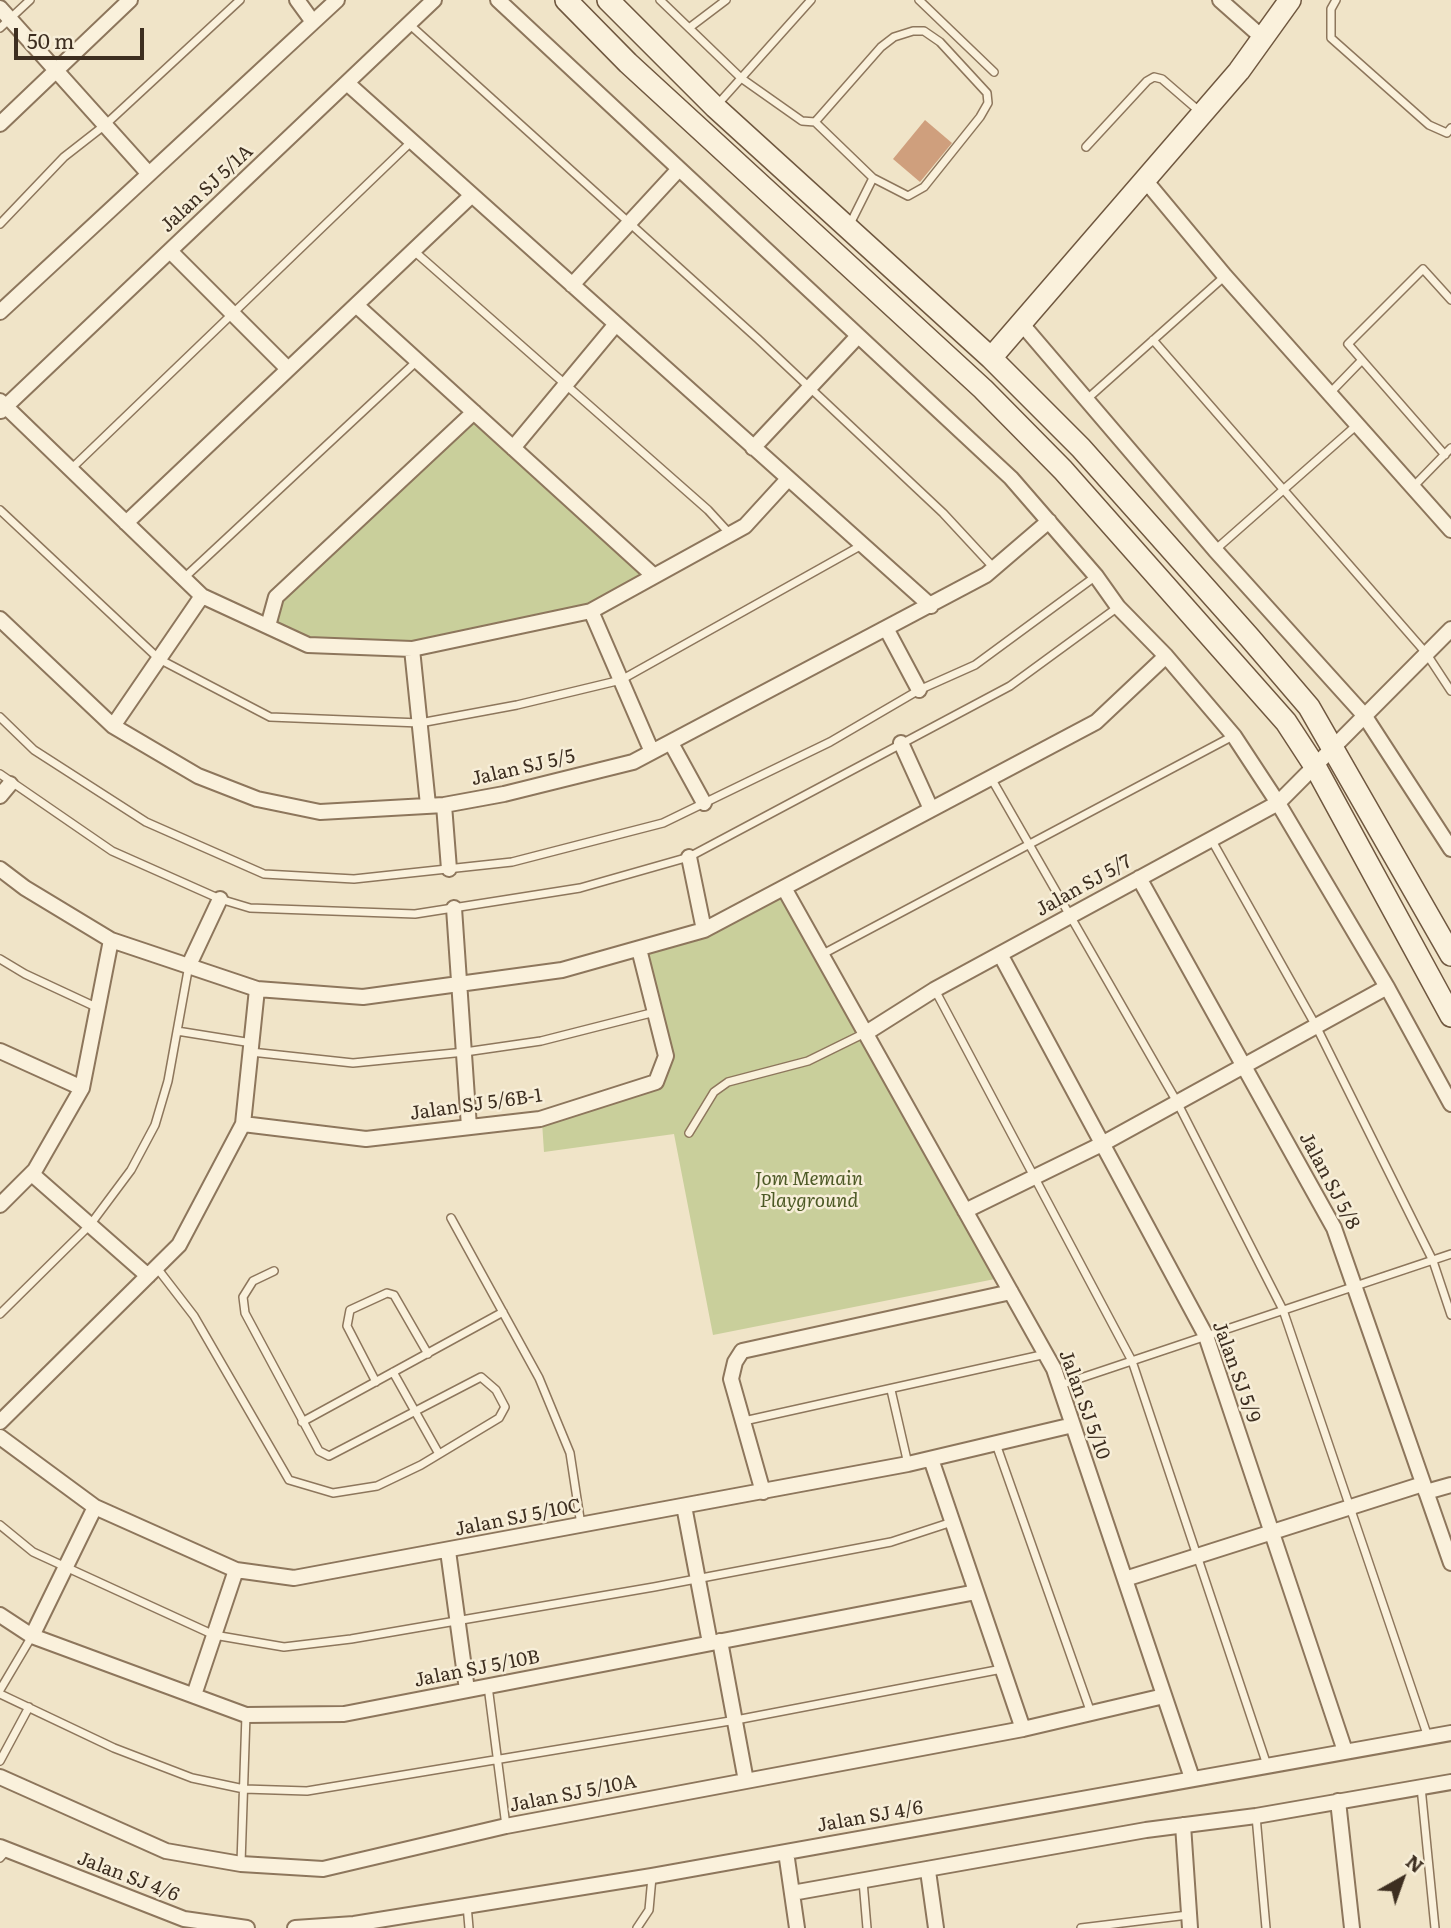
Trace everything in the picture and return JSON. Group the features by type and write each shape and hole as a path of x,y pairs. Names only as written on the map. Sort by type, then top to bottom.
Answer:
{"street":[{"path":"0,124 130,0"},
{"path":"297,0 313,22"},
{"path":"0,312 337,0"},
{"name":"Jalan SJ 5/1A","path":"2,406 170,251 434,0"},
{"path":"498,0 1011,478 1097,576 1118,607 1167,656 1234,736 1278,803 1387,987 1451,1104"},
{"path":"566,0 628,63 983,389 1063,470 1286,722 1316,768 1451,1016"},
{"path":"608,0 715,107 991,358 1081,448 1250,638 1309,707 1451,955"},
{"path":"1220,0 1236,6 1264,39"},
{"path":"991,358 1202,114 1264,39 1290,0"},
{"path":"3,18 56,71 149,174"},
{"path":"347,83 410,143 472,195 931,606"},
{"path":"572,285 679,169"},
{"path":"1145,180 1225,276 1451,530"},
{"path":"126,523 472,195"},
{"path":"170,251 288,369"},
{"path":"356,304 654,576"},
{"path":"1021,323 1214,550 1364,715 1451,849"},
{"path":"513,447 616,324"},
{"path":"753,448 808,386 858,336"},
{"path":"2,406 202,596 308,645 412,649 591,611 744,526 788,479"},
{"path":"268,626 276,597 474,412"},
{"name":"Jalan SJ 5/5","path":"0,619 113,726 198,776 257,799 320,812 444,805 504,794 633,762 931,606 994,568 1049,521"},
{"path":"113,726 202,596"},
{"path":"591,611 652,752"},
{"name":"Jalan SJ 5/7","path":"866,1033 934,990 1278,803 1316,768 1364,715 1451,629"},
{"path":"887,630 919,690"},
{"path":"412,649 428,805"},
{"path":"0,869 24,888 111,940 257,989 363,997 562,970 704,930 1096,722 1167,656"},
{"path":"671,743 704,803"},
{"path":"901,743 931,810"},
{"path":"0,796 5,779"},
{"path":"444,805 449,869"},
{"path":"689,856 704,930"},
{"name":"Jalan SJ 5/8","path":"1139,877 1334,1228 1451,1563"},
{"name":"Jalan SJ 5/10","path":"784,888 1046,1354 1060,1385 1192,1778"},
{"path":"190,965 220,899"},
{"path":"454,908 469,1127"},
{"path":"0,1205 32,1174 82,1088 111,940"},
{"name":"Jalan SJ 5/6B-1","path":"243,1124 366,1139 540,1119 656,1082 666,1056 639,949"},
{"name":"Jalan SJ 5/9","path":"1000,954 1206,1336 1345,1751"},
{"path":"965,1212 1102,1144 1387,987"},
{"path":"0,1422 179,1245 243,1124 257,989"},
{"path":"0,1051 82,1088"},
{"path":"32,1174 90,1225 153,1272"},
{"path":"763,1492 731,1379 735,1362 742,1351 1011,1292"},
{"name":"Jalan SJ 5/10C","path":"0,1437 95,1507 236,1570 295,1578 908,1464 1073,1425"},
{"path":"931,1459 1023,1729"},
{"path":"1125,1579 1350,1507 1425,1488 1451,1485"},
{"path":"684,1506 698,1578 736,1720 747,1780"},
{"path":"32,1636 95,1507"},
{"path":"448,1551 467,1690"},
{"path":"194,1695 236,1570"},
{"name":"Jalan SJ 5/10B","path":"0,1615 32,1636 246,1715 344,1714 976,1592"},
{"name":"Jalan SJ 5/10A","path":"0,1777 166,1851 241,1864 323,1870 506,1826 1023,1729 1164,1696"},
{"name":"Jalan SJ 4/6","path":"295,1928 354,1924 652,1876 1451,1733"},
{"path":"792,1893 1183,1825 1256,1816 1451,1782"},
{"path":"1338,1801 1352,1928"},
{"path":"1183,1825 1189,1922"},
{"name":"Jalan SJ 4/6","path":"2,1852 184,1919 247,1928"},
{"path":"786,1852 797,1928"},
{"path":"928,1871 936,1928"}],"lane":[{"path":"3,18 30,0"},
{"path":"0,224 64,157 105,125 240,0"},
{"path":"660,0 741,78 802,121 815,122 873,178 908,196 917,193 988,103 987,93 940,43 924,31 913,31 894,37 881,47 815,122"},
{"path":"688,28 726,0"},
{"path":"715,107 811,0"},
{"path":"919,0 994,72"},
{"path":"1336,0 1331,9 1331,38 1429,125 1447,132 1451,128"},
{"path":"409,24 808,386 943,513 994,568"},
{"path":"1086,147 1147,80 1154,77 1162,79 1202,114"},
{"path":"71,469 410,143"},
{"path":"848,228 873,178"},
{"path":"414,250 708,510 730,534"},
{"path":"1413,487 1448,452 1348,344 1423,269 1451,300"},
{"path":"1085,400 1225,276"},
{"path":"1153,340 1426,653 1451,691"},
{"path":"1330,393 1362,360"},
{"path":"184,578 418,361"},
{"path":"1214,550 1358,424"},
{"path":"0,510 159,659 270,716 420,723 517,705 621,680 862,545"},
{"path":"0,717 34,750 146,822 264,874 354,879 512,862 663,823 830,742 919,690 975,665 1097,576"},
{"path":"5,779 112,851 220,899 250,908 415,914 454,908 580,888 689,856 1010,686 1118,607"},
{"path":"821,955 1234,736"},
{"path":"991,778 1177,1102 1283,1310 1428,1737"},
{"path":"1210,838 1316,1026 1433,1261 1451,1315"},
{"path":"0,959 24,974 98,1008"},
{"path":"0,1314 90,1225 131,1170 155,1125 190,965"},
{"path":"934,990 1132,1361 1267,1765"},
{"path":"177,1031 251,1047 354,1063 541,1041 655,1012"},
{"path":"690,1133 714,1092 727,1082 808,1061 866,1033"},
{"path":"451,1218 540,1378 570,1453 581,1526"},
{"path":"1060,1385 1451,1255"},
{"path":"153,1272 194,1316 289,1480 333,1493 377,1486 439,1454 499,1418 505,1407 496,1390 481,1377 329,1456 319,1451 245,1312 243,1297 253,1281 274,1271"},
{"path":"376,1382 347,1326 350,1310 387,1293 394,1295 428,1354"},
{"path":"302,1422 503,1312"},
{"path":"744,1421 1046,1354"},
{"path":"393,1373 439,1454"},
{"path":"891,1390 908,1464"},
{"path":"996,1444 1091,1713"},
{"path":"0,1525 33,1552 214,1634 284,1647 351,1639 891,1542 952,1522"},
{"path":"32,1636 0,1692 114,1748 192,1778 244,1789 307,1791 736,1720 1002,1669"},
{"path":"488,1686 506,1826"},
{"path":"0,1762 29,1707"},
{"path":"241,1864 246,1715"},
{"path":"1421,1787 1434,1928"},
{"path":"1256,1816 1266,1928"},
{"path":"637,1928 649,1910 652,1876"},
{"path":"863,1881 867,1928"},
{"path":"467,1905 469,1928"},
{"path":"1081,1928 1189,1922"}],"green space":[{"path":"474,415 649,575 590,609 410,647 309,643 271,624 278,598"},
{"name":"Jom Memain Playground","path":"783,894 1000,1278 713,1335 674,1134 544,1152 542,1122 658,1085 669,1055 643,952"}],"building":[{"path":"925,120 952,143 920,182 893,159"}]}
